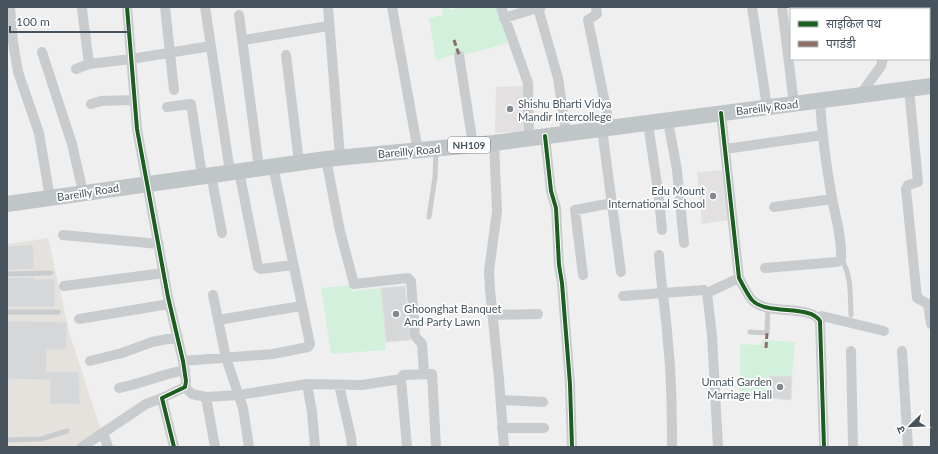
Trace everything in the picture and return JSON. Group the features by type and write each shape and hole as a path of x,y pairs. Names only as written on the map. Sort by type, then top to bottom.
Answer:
{"highway":[{"name":"Bareilly Road","path":"7,204 299,162 494,143 931,86"}],"street":[{"path":"10,7 13,42 18,72 39,133 50,198"},
{"path":"127,7 137,129 169,304 184,365 185,387 192,394 206,397 239,396 307,384 362,385 401,379"},
{"path":"165,7 174,90"},
{"path":"205,7 234,171 258,267 261,269 293,265"},
{"path":"328,7 333,158 340,231 354,284 408,278 411,281 415,336 422,344 424,374"},
{"path":"392,7 418,151"},
{"path":"501,7 528,83 537,137 556,208 559,265 562,283 570,384 572,447"},
{"path":"504,18 540,7 558,78 566,133"},
{"path":"596,7 597,14 588,20 606,129 612,203 620,272"},
{"path":"752,7 767,107"},
{"path":"782,7 794,104"},
{"path":"82,9 89,64"},
{"path":"119,388 133,385 184,365 226,358 273,354 308,346 310,344 293,265 266,167 239,16"},
{"path":"244,40 328,26"},
{"path":"76,69 89,64 211,46"},
{"path":"42,52 72,144 83,192"},
{"path":"286,55 299,162"},
{"path":"459,55 473,145"},
{"path":"860,95 881,66 883,60"},
{"path":"909,89 918,182 908,185 906,189 917,298 928,304 931,324"},
{"path":"91,104 101,101 134,100"},
{"path":"765,268 837,262 841,259 842,248 832,199 822,135 820,101"},
{"path":"167,107 191,104 222,233"},
{"path":"721,113 739,278 753,301 768,308 813,314 818,317 822,316 884,332"},
{"path":"668,121 677,170 684,243"},
{"path":"648,124 658,190 662,230"},
{"path":"725,149 822,135"},
{"path":"494,143 497,211 489,272 504,447"},
{"path":"774,207 832,199"},
{"path":"583,275 575,210 612,203"},
{"path":"63,235 159,244"},
{"path":"659,255 668,343 672,405 672,447"},
{"path":"64,286 164,273"},
{"path":"707,293 739,278"},
{"path":"623,296 704,290 707,293"},
{"path":"707,293 712,335 718,447"},
{"path":"213,295 226,358 243,408 250,447"},
{"path":"79,319 169,304"},
{"path":"218,320 301,306"},
{"path":"492,315 538,314"},
{"path":"818,317 820,321 822,342 824,447"},
{"path":"90,361 122,353 152,342 178,337"},
{"path":"851,351 853,447"},
{"path":"902,351 908,447"},
{"path":"407,447 401,379 402,375 430,374 432,376 436,447"},
{"path":"307,384 312,412 315,447"},
{"path":"339,385 352,447"},
{"path":"82,447 146,404 185,387"},
{"path":"206,397 215,447"},
{"path":"162,398 174,447"},
{"path":"500,400 543,402"},
{"path":"502,428 544,428"},
{"path":"103,433 108,447"}],"lane":[{"path":"429,217 435,177 436,149"},
{"path":"841,259 846,266 849,277 852,315"},
{"path":"7,274 51,273"},
{"path":"750,332 767,333 768,308"},
{"path":"7,312 58,312"},
{"path":"7,440 41,439 67,432"}],"shaded area":[{"name":"Shishu Bharti Vidya Mandir Intercollege","path":"525,86 525,131 495,133 496,87"},
{"name":"Edu Mount International School","path":"725,170 729,220 702,224 697,172"},
{"path":"48,238 70,335 101,430 76,447 7,447 7,244"}],"green space":[{"path":"448,7 451,10 460,7 498,7 508,43 464,55 463,52 436,60 429,18 443,15 442,9"},
{"path":"350,285 352,291 381,288 386,350 331,354 321,288"},
{"path":"762,340 795,342 792,376 769,376 768,398 740,396 740,344 761,345"}],"building":[{"path":"33,245 34,269 7,270 7,246"},
{"path":"34,277 34,279 55,279 55,307 7,307 7,278"},
{"name":"Ghoonghat Banquet And Party Lawn","path":"405,286 410,340 386,342 381,288"},
{"path":"7,321 67,322 66,350 47,350 46,372 79,372 80,404 50,404 50,380 7,379"},
{"name":"Unnati Garden Marriage Hall","path":"769,376 792,376 791,400 768,398"}],"marked path":[{"path":"454,40 459,55"},
{"path":"766,348 767,333"}],"cycle path":[{"path":"127,7 137,129 168,297 183,361 186,381 185,387 162,398 174,447"},
{"path":"721,113 739,278 750,298 759,305 768,308 807,313 815,316 820,321 824,447"},
{"path":"545,136 551,191 556,208 559,265 562,283 570,384 572,447"}],"place":[{"name":"Shishu Bharti Vidya Mandir Intercollege","path":"510,109"},
{"name":"Edu Mount International School","path":"713,196"},
{"name":"Ghoonghat Banquet And Party Lawn","path":"396,314"},
{"name":"Unnati Garden Marriage Hall","path":"780,387"}]}
